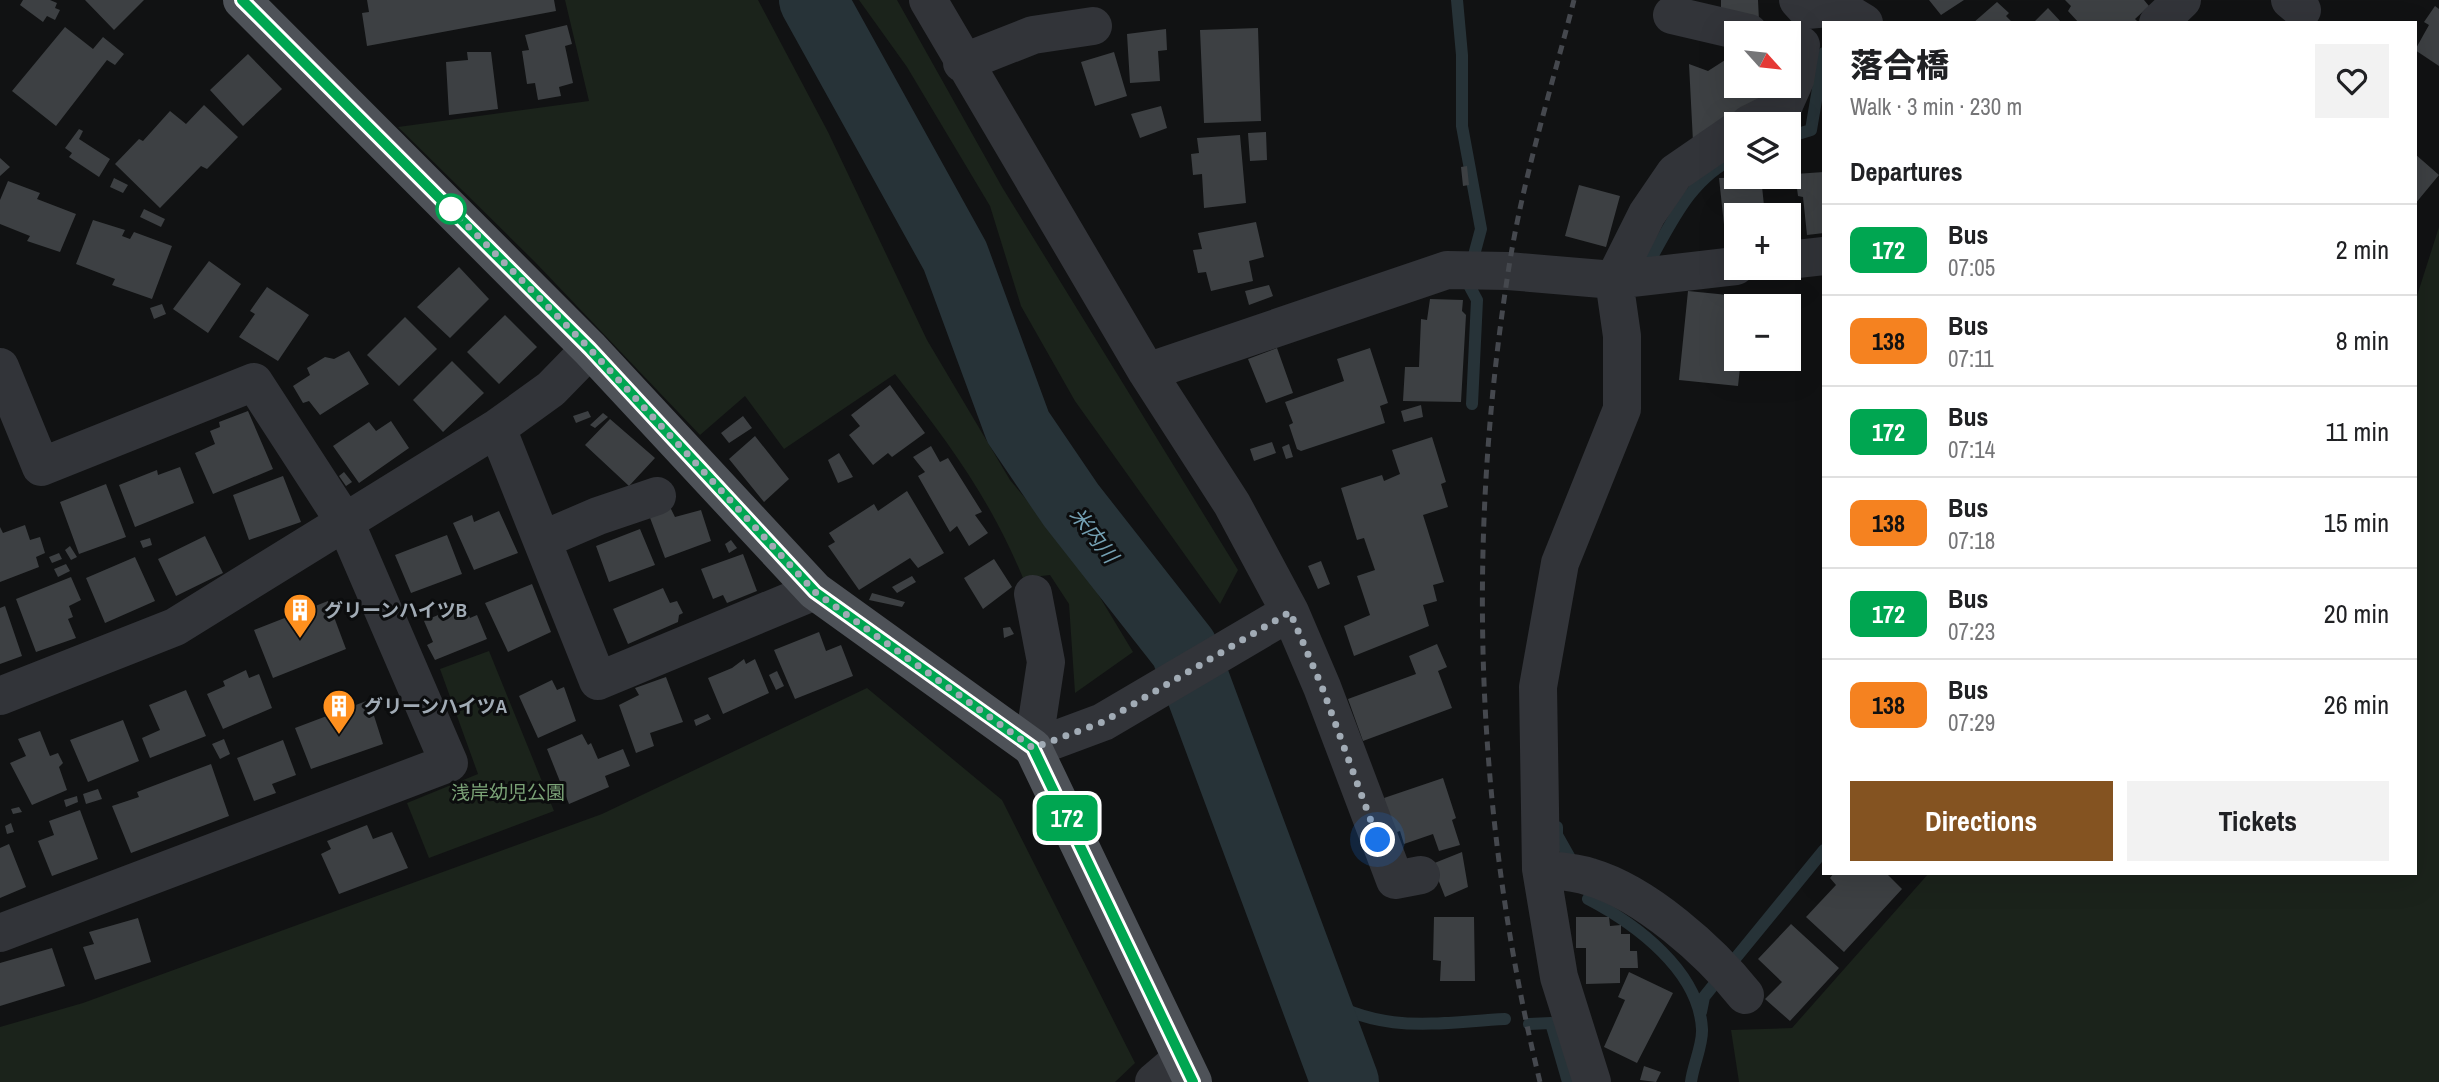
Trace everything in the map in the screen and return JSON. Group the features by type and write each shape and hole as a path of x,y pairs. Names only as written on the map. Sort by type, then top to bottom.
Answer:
{"main road":[{"path":"242,0 590,349 815,592 1033,748 1176,1074"}],"street":[{"path":"928,0 962,63 1147,372 1232,504 1290,612 1322,687 1395,880 1420,875"},
{"path":"2160,21 2182,0"},
{"path":"1801,23 1838,7 1861,21"},
{"path":"1672,15 1724,27"},
{"path":"962,63 1033,35 1093,26"},
{"path":"1773,112 1783,107 1787,98"},
{"path":"1592,1082 1559,977 1541,869 1538,687 1560,563 1622,409 1622,336 1614,280 1647,214 1675,173 1724,139"},
{"path":"1801,259 1822,256"},
{"path":"1147,372 1447,270 1508,271 1614,280 1724,267"},
{"path":"0,696 175,627 497,428 551,389 590,349"},
{"path":"0,367 41,467 254,382 345,524 450,763 0,933"},
{"path":"497,428 598,681 815,592"},
{"path":"542,540 598,516 657,496"},
{"path":"1033,594 1046,662 1033,748 1103,722 1257,634 1290,612"},
{"path":"1541,869 1590,877 1636,897 1725,970 1745,995"}],"green space":[{"path":"565,0 758,0 828,132 927,340 1010,480 1078,561 1133,652 1075,693 1069,604 1050,575 1023,578 982,496 933,423 895,374 784,449 745,396 700,435 534,261 398,127 589,101"},
{"path":"859,0 897,0 1002,187 1238,570 1220,604 1075,401 1021,306 990,206 907,67"},
{"path":"2439,227 2439,1082 1739,1082 1731,1030 1792,1028 1927,875 2417,875 2417,296"},
{"name":"浅岸幼児公園","path":"489,651 554,811 429,858 407,803 478,774 440,669"},
{"path":"867,688 1002,800 1135,1063 1115,1082 0,1082 0,1027 83,1003 602,814"}],"building":[{"path":"23,0 50,0 57,3 55,8 60,10 55,20 47,16 43,22 20,5"},
{"path":"85,0 144,0 114,30"},
{"path":"367,0 554,0 556,11 367,46 362,13 369,12"},
{"path":"1721,0 1758,0 1759,21 1721,13"},
{"path":"1929,0 1964,0 1941,15"},
{"path":"2065,0 2144,0 2149,6 2135,19 2137,21 2077,21 2068,11 2071,6"},
{"path":"1997,2 2009,13 2006,16 2011,21 1975,21"},
{"path":"2435,6 2439,9 2439,66 2417,51 2429,25 2424,22"},
{"path":"2048,8 2060,21 2035,21"},
{"path":"567,25 572,44 565,46 573,83 559,87 561,96 538,100 535,83 527,84 522,51 529,50 525,35"},
{"path":"65,27 93,49 103,37 124,54 115,65 107,60 56,126 12,91"},
{"path":"1258,28 1261,121 1204,123 1200,30"},
{"path":"1166,29 1167,50 1158,51 1160,81 1130,83 1127,34"},
{"path":"467,52 491,52 498,109 449,115 446,62 468,60"},
{"path":"1114,52 1127,96 1095,106 1081,62"},
{"path":"248,54 282,89 243,126 210,90"},
{"path":"1724,61 1724,98 1762,98 1740,112 1724,112 1724,122 1693,142 1689,64 1708,71"},
{"path":"204,105 238,137 207,169 201,166 160,208 115,164 139,139 143,141 170,111 186,124"},
{"path":"1161,106 1167,128 1140,138 1131,114"},
{"path":"79,129 83,131 79,139 110,159 99,177 69,157 72,153 65,148"},
{"path":"1266,132 1267,160 1250,161 1248,133"},
{"path":"1240,135 1246,203 1204,208 1202,174 1193,175 1191,154 1199,153 1197,138"},
{"path":"2417,156 2439,175 2417,202"},
{"path":"0,158 10,167 0,176"},
{"path":"1467,166 1469,185 1463,186 1461,167"},
{"path":"1822,172 1822,233 1807,235 1803,197 1798,196 1801,174"},
{"path":"114,178 128,185 123,193 110,187"},
{"path":"1719,178 1724,178 1724,189 1762,189 1764,203 1724,203 1724,225"},
{"path":"8,181 40,193 37,199 76,214 60,252 27,241 30,236 0,224 0,200"},
{"path":"1579,185 1620,196 1606,247 1565,236"},
{"path":"144,209 165,219 161,227 140,217"},
{"path":"93,220 125,230 122,236 130,239 134,232 172,246 152,299 112,285 115,279 76,264"},
{"path":"1256,222 1264,257 1249,261 1253,281 1211,291 1206,272 1198,273 1193,250 1202,249 1198,233"},
{"path":"209,261 241,284 208,333 173,309"},
{"path":"459,267 489,299 450,338 417,307"},
{"path":"1269,285 1273,296 1249,305 1245,291"},
{"path":"267,287 309,315 278,361 239,337 255,314 250,311"},
{"path":"1688,291 1724,295 1724,371 1740,371 1738,386 1679,380"},
{"path":"1430,299 1463,300 1462,311 1466,315 1461,402 1403,401 1405,367 1419,367 1421,319 1427,320"},
{"path":"162,304 166,314 154,319 150,308"},
{"path":"505,315 537,347 499,384 467,352"},
{"path":"405,317 437,349 399,386 367,355"},
{"path":"1277,348 1293,393 1266,403 1248,359"},
{"path":"1370,348 1388,403 1380,406 1385,423 1301,451 1297,449 1289,425 1293,423 1285,402 1344,381 1337,359"},
{"path":"349,351 369,384 320,415 309,401 303,403 293,386 310,375 307,368 325,357 334,359"},
{"path":"452,361 484,393 443,432 413,400"},
{"path":"890,385 925,433 892,457 888,453 873,465 849,435 860,426 851,415"},
{"path":"1421,405 1423,417 1404,422 1401,411"},
{"path":"248,411 273,469 213,494 195,453 215,444 210,431 220,427 219,422"},
{"path":"588,411 591,417 576,423 573,416"},
{"path":"603,413 608,417 595,428 590,425"},
{"path":"743,416 752,428 729,443 721,433"},
{"path":"610,419 655,458 629,486 585,445"},
{"path":"391,421 409,448 359,483 333,446 369,422 376,431"},
{"path":"755,436 789,479 764,502 729,459"},
{"path":"1432,437 1446,482 1441,484 1448,507 1423,515 1444,582 1433,585 1437,601 1423,605 1429,626 1354,656 1344,626 1370,615 1357,576 1375,570 1364,538 1357,540 1341,488 1382,475 1384,481 1400,474 1392,450"},
{"path":"1272,442 1276,453 1254,461 1250,449"},
{"path":"1289,444 1293,457 1286,459 1282,447"},
{"path":"931,446 940,462 948,458 982,512 975,515 988,533 969,546 957,526 950,532 918,476 925,472 913,457"},
{"path":"839,453 853,477 838,483 828,460"},
{"path":"180,467 194,503 135,527 119,485 157,470 158,475"},
{"path":"344,472 352,482 346,486 339,476"},
{"path":"283,476 301,522 249,540 233,495"},
{"path":"106,484 126,537 79,554 60,502"},
{"path":"907,491 944,553 918,568 910,558 859,590 828,546 835,542 829,533 874,504 878,511"},
{"path":"670,507 675,517 701,510 711,541 665,558 649,515"},
{"path":"499,511 518,553 474,570 453,523 472,515 474,522"},
{"path":"25,525 30,540 40,537 45,553 36,557 39,567 0,582 0,527 3,533"},
{"path":"640,529 655,565 609,582 596,546"},
{"path":"447,535 462,574 411,593 395,555"},
{"path":"205,536 223,573 176,596 158,559"},
{"path":"150,538 152,545 143,548 140,541"},
{"path":"731,540 737,548 729,553 725,544"},
{"path":"70,546 77,557 71,560 65,550"},
{"path":"59,553 62,559 52,563 49,557"},
{"path":"743,554 757,591 727,603 723,595 713,599 701,569"},
{"path":"135,557 155,601 105,623 86,578"},
{"path":"994,559 1012,587 983,609 964,578"},
{"path":"1321,561 1330,584 1318,589 1308,566"},
{"path":"66,564 70,571 58,577 54,569"},
{"path":"912,576 916,582 897,593 892,587"},
{"path":"71,577 81,600 69,606 73,617 68,619 76,638 36,652 16,599"},
{"path":"532,584 551,632 508,652 485,603"},
{"path":"663,588 670,603 677,601 683,613 679,615 678,622 628,644 613,609"},
{"path":"872,593 905,602 902,607 869,600"},
{"name":"グリーンハイツB","path":"328,601 346,649 273,678 254,630"},
{"path":"464,604 470,618 477,615 487,639 435,660 427,645 433,642 424,621"},
{"path":"5,606 22,656 0,664 0,608"},
{"path":"1010,627 1014,634 1004,638 1003,628"},
{"path":"819,632 826,651 841,645 853,676 795,699 774,650"},
{"path":"1437,644 1447,667 1438,671 1452,708 1363,741 1348,699 1416,674 1409,656"},
{"path":"744,659 746,664 755,659 769,693 723,714 708,678 732,668"},
{"path":"246,670 249,678 259,674 272,708 223,729 207,694 225,686 223,681"},
{"path":"777,671 784,686 776,690 769,675"},
{"path":"666,677 683,722 650,733 654,746 636,753 619,705 639,695 635,688"},
{"path":"552,680 557,690 564,687 576,721 538,738 519,696"},
{"path":"186,690 206,736 150,758 142,738 160,730 149,705"},
{"name":"グリーンハイツA","path":"369,700 383,744 311,769 295,728"},
{"path":"708,714 711,719 696,726 694,720"},
{"path":"123,720 139,761 88,782 70,740"},
{"path":"40,731 50,756 58,753 63,763 59,767 67,790 32,805 10,763 26,756 18,739"},
{"path":"582,734 588,745 591,743 598,759 623,749 630,766 605,776 609,787 569,804 547,749"},
{"path":"224,739 230,754 220,759 212,744"},
{"path":"283,740 296,775 272,784 276,793 254,801 237,758"},
{"path":"211,764 229,816 131,853 112,806 139,797 137,792"},
{"path":"1443,778 1456,818 1452,820 1460,845 1439,851 1433,834 1404,844 1400,831 1394,833 1384,798"},
{"path":"98,789 102,799 86,804 83,794"},
{"path":"77,796 78,802 66,807 64,800"},
{"path":"19,807 22,812 13,814 11,809"},
{"path":"80,810 98,859 52,876 38,841 54,835 49,821"},
{"path":"11,823 14,832 7,834 5,826"},
{"path":"367,825 373,839 392,832 408,868 339,894 321,854 331,849 327,841"},
{"path":"9,844 26,887 0,898 0,848"},
{"path":"1462,852 1468,887 1445,897 1432,864"},
{"path":"1832,875 1888,875 1902,889 1844,952 1806,917 1836,885 1830,878"},
{"path":"1434,917 1474,917 1475,981 1440,981 1441,961 1433,960"},
{"path":"1576,917 1609,917 1610,926 1621,925 1621,934 1630,934 1630,951 1637,951 1638,968 1620,968 1620,983 1586,984 1586,948 1576,948"},
{"path":"138,918 151,962 95,980 83,947 94,944 89,932"},
{"path":"1791,924 1839,968 1790,1021 1765,999 1782,982 1758,959"},
{"path":"52,948 65,986 0,1006 0,963"},
{"path":"1629,972 1673,993 1637,1063 1604,1047 1625,1000 1618,997"},
{"path":"1644,1066 1661,1072 1656,1082 1640,1080"}],"waterway":[{"name":"米内川","path":"813,0 955,256 1018,427 1071,505 1184,649 1345,1082"},
{"path":"1457,0 1462,55 1462,126 1481,229 1474,255"},
{"path":"1801,133 1811,130 1822,65"},
{"path":"1652,257 1686,200 1708,175 1724,163"},
{"path":"1470,287 1477,300 1472,404"},
{"path":"1557,827 1557,835 1575,867"},
{"path":"1734,960 1822,852"},
{"path":"1588,899 1607,909 1644,936 1662,952 1690,988 1702,1029 1691,1082"},
{"path":"1701,1012 1704,997 1720,977"},
{"path":"1314,994 1362,1016 1385,1021 1430,1024 1505,1019"},
{"path":"1529,1024 1551,1023 1568,1082"}],"railway":[{"path":"1540,1082 1518,982 1490,780 1484,679 1486,476 1495,375 1514,239 1529,170 1574,0"}],"bus line":[{"name":"172","path":"242,0 590,349 815,592 1033,748 1193,1082"}],"place":[{"name":"グリーンハイツB","path":"300,640"},
{"name":"グリーンハイツA","path":"339,736"}],"route":[{"path":"451,209 590,349 815,592 1033,748 1103,722 1257,634 1290,612 1322,687 1378,840"}]}
